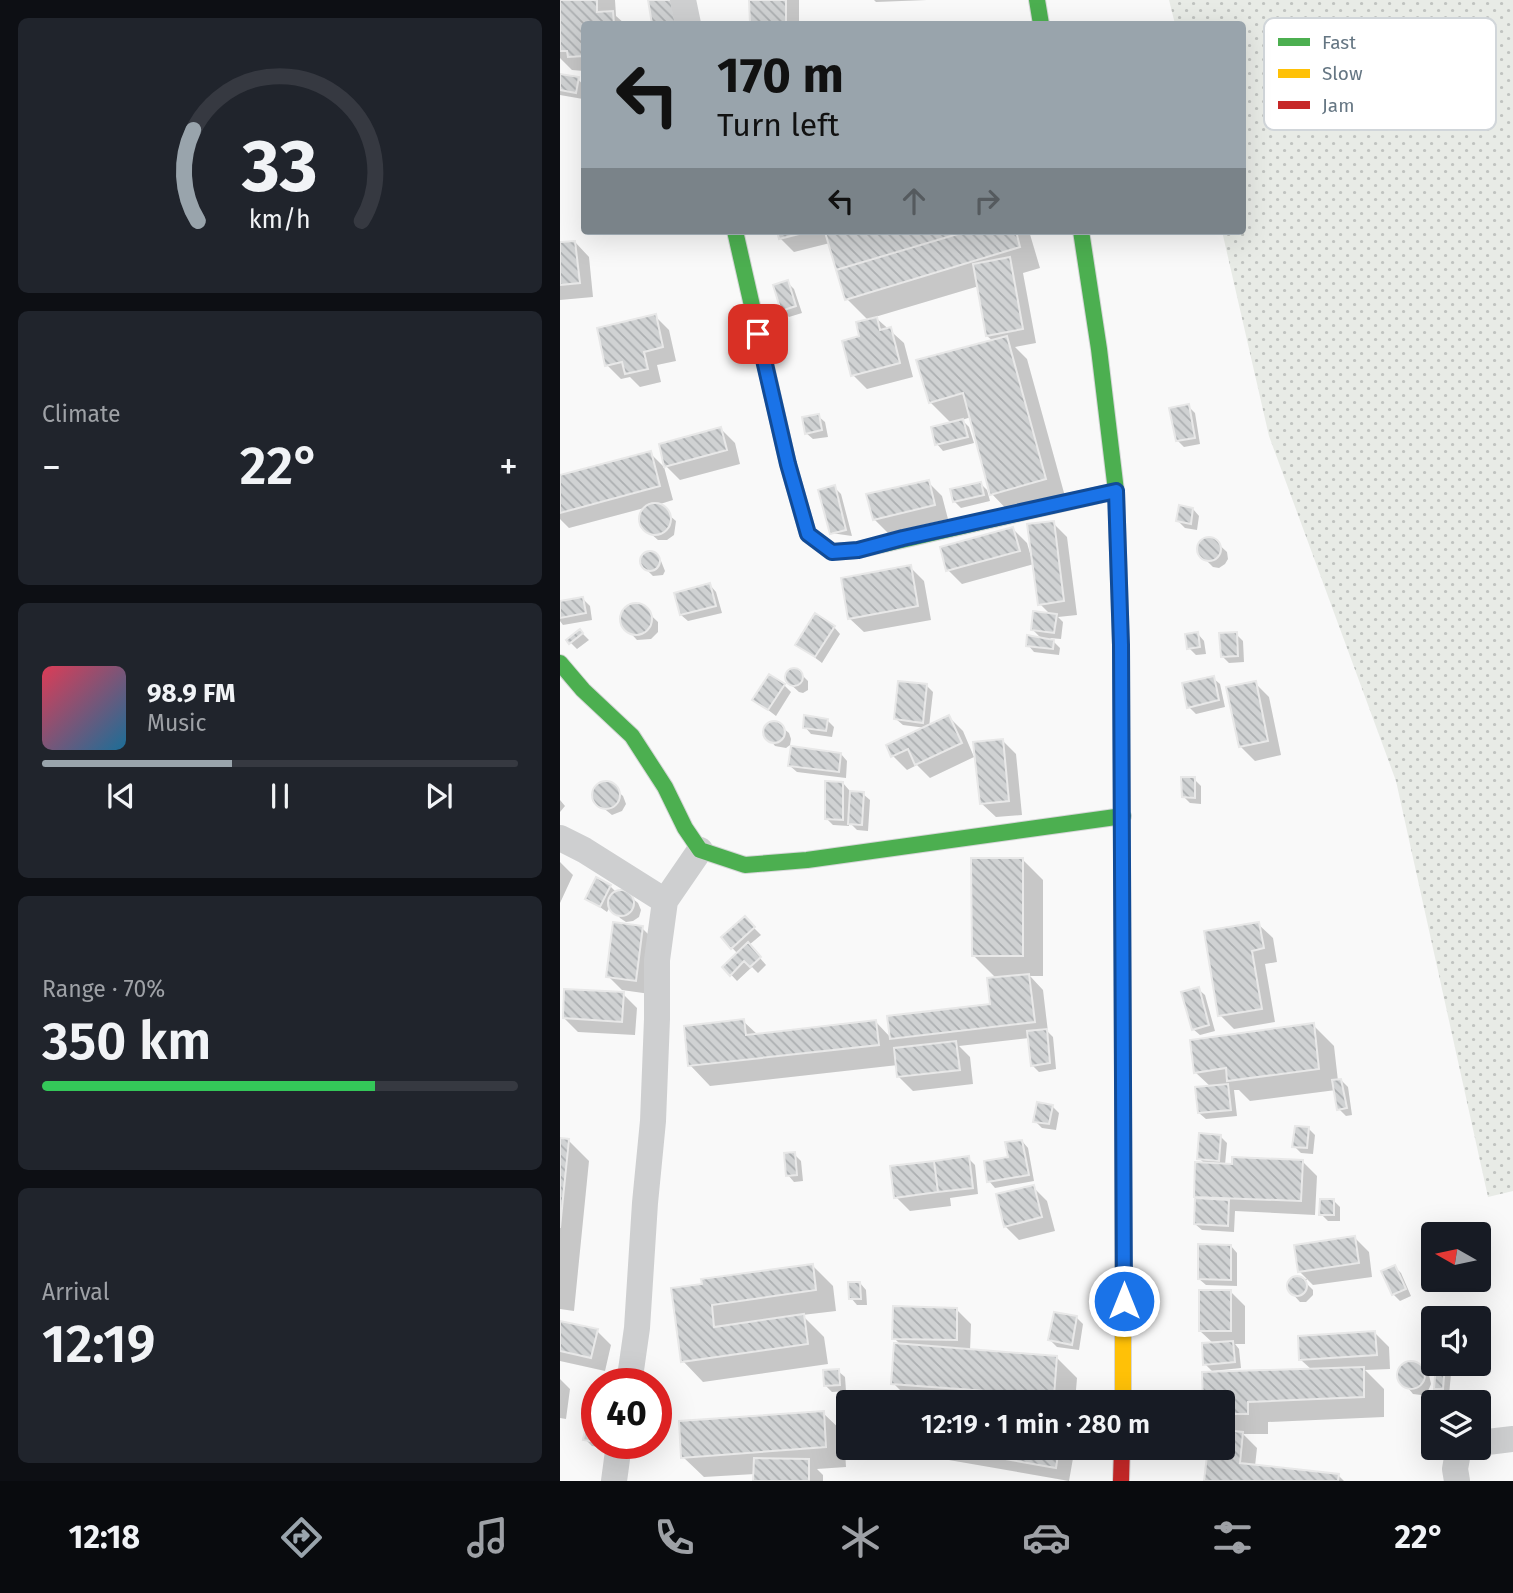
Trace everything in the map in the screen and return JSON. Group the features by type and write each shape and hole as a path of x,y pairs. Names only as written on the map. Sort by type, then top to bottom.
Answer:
{"street":[{"path":"683,0 687,21"},
{"path":"1037,0 1040,21"},
{"path":"736,235 788,464 808,534 832,552 858,550 1116,491"},
{"path":"1082,235 1116,491 1123,816 1123,1390"},
{"path":"560,663 583,690 632,736 665,787 685,828 700,850 745,865 1123,816"},
{"path":"560,838 666,901"},
{"path":"631,1368 637,1328 656,1080 657,960 666,901 700,850"},
{"path":"1491,1442 1513,1439"},
{"path":"614,1481 617,1459"},
{"path":"1121,1481 1122,1460"},
{"path":"1457,1460 1457,1481"}],"shaded area":[{"path":"1169,0 1513,0 1513,1191 1488,1197 1396,781 1269,436 1223,235 1246,235 1246,21 1174,21"}],"building":[{"path":"560,0 597,0 597,12 613,11 614,21 581,21 581,56 568,57 567,51 560,51"},
{"path":"648,0 671,0 675,21 652,21"},
{"path":"749,0 786,0 786,21 750,21"},
{"path":"560,74 579,77 576,93 560,90"},
{"path":"778,235 795,235 779,239"},
{"path":"826,235 954,235 836,270"},
{"path":"954,235 1017,235 1020,247 845,300 836,270"},
{"path":"575,241 580,283 560,285 560,242"},
{"path":"1010,257 1023,329 986,336 973,264"},
{"path":"788,280 796,306 781,311 773,285"},
{"path":"656,314 663,347 644,352 648,369 625,374 622,362 605,366 597,328"},
{"path":"877,317 880,330 891,327 900,363 851,376 842,341 859,336 856,322"},
{"path":"1007,336 1046,479 990,495 963,393 929,403 916,360"},
{"path":"1189,404 1195,438 1176,441 1169,408"},
{"path":"819,414 822,430 805,434 802,417"},
{"path":"963,419 968,437 935,445 931,427"},
{"path":"721,427 727,450 664,467 659,444"},
{"path":"651,451 660,486 560,513 560,475"},
{"path":"929,480 935,505 873,520 866,494"},
{"path":"981,482 984,495 953,502 950,489"},
{"path":"835,485 846,530 830,534 818,490"},
{"path":"655,503 666,508 671,519 666,530 655,535 644,530 639,519 644,508"},
{"path":"1179,505 1193,508 1191,524 1176,521"},
{"path":"1054,521 1064,601 1038,605 1027,524"},
{"path":"1013,527 1020,551 946,571 940,547"},
{"path":"1209,537 1218,540 1221,549 1218,558 1209,561 1200,558 1197,549 1200,540"},
{"path":"650,551 657,554 660,561 657,568 650,571 643,568 640,561 643,554"},
{"path":"911,565 918,606 848,619 841,578"},
{"path":"710,583 716,606 680,615 674,593"},
{"path":"583,597 586,613 560,618 560,601"},
{"path":"636,603 647,608 652,619 647,630 636,635 625,630 620,619 625,608"},
{"path":"1033,611 1057,614 1054,633 1031,630"},
{"path":"815,613 835,626 815,657 795,645"},
{"path":"580,629 583,633 569,644 566,640"},
{"path":"1198,632 1200,647 1187,649 1185,634"},
{"path":"1237,632 1238,656 1221,657 1219,633"},
{"path":"1027,635 1054,640 1053,649 1026,646"},
{"path":"790,668 798,668 803,677 801,684 790,686 785,681 785,673"},
{"path":"769,674 785,684 768,710 752,700"},
{"path":"1214,676 1219,700 1187,708 1182,683"},
{"path":"898,681 927,684 923,723 894,719"},
{"path":"1256,681 1268,741 1239,747 1226,687"},
{"path":"804,715 828,719 826,731 803,728"},
{"path":"949,715 962,743 915,765 908,749 891,757 886,745"},
{"path":"774,721 784,728 785,732 778,742 774,743 764,736 763,732 770,722"},
{"path":"1003,739 1009,801 980,804 973,742"},
{"path":"791,746 841,753 839,772 788,766"},
{"path":"1181,777 1195,777 1195,798 1182,797"},
{"path":"606,781 616,785 620,795 616,805 606,809 596,805 592,795 596,785"},
{"path":"825,781 843,782 843,820 825,819"},
{"path":"850,791 864,792 862,825 848,824"},
{"path":"971,858 1023,858 1023,956 972,956"},
{"path":"596,877 611,885 600,907 585,899"},
{"path":"621,890 630,894 634,903 630,912 621,916 612,912 608,903 612,894"},
{"path":"745,916 755,927 731,949 721,937"},
{"path":"613,922 643,926 636,981 606,977"},
{"path":"1259,922 1264,948 1252,951 1262,1009 1218,1016 1204,931"},
{"path":"748,942 761,957 750,967 744,961 730,976 722,967"},
{"path":"1029,974 1035,1022 890,1039 887,1016 990,1004 987,978"},
{"path":"1199,987 1209,1025 1192,1030 1181,992"},
{"path":"564,989 624,992 622,1022 563,1018"},
{"path":"744,1019 746,1035 876,1020 879,1045 688,1066 684,1026"},
{"path":"1314,1023 1319,1069 1227,1081 1226,1068 1194,1073 1190,1040"},
{"path":"1047,1029 1050,1063 1031,1066 1027,1031"},
{"path":"956,1041 960,1070 897,1077 894,1048"},
{"path":"1341,1079 1347,1108 1337,1110 1332,1080"},
{"path":"1228,1084 1231,1110 1198,1113 1195,1087"},
{"path":"1037,1102 1053,1105 1049,1124 1033,1122"},
{"path":"1295,1126 1309,1127 1307,1148 1292,1147"},
{"path":"1199,1133 1221,1135 1219,1161 1197,1159"},
{"path":"560,1138 569,1139 560,1228"},
{"path":"1022,1140 1029,1175 987,1182 984,1161 1008,1157 1005,1142"},
{"path":"795,1152 797,1175 786,1176 784,1153"},
{"path":"969,1156 973,1188 938,1192 934,1161"},
{"path":"1232,1157 1303,1160 1301,1201 1194,1197 1195,1162 1232,1164"},
{"path":"934,1161 938,1192 894,1198 890,1166"},
{"path":"1034,1185 1042,1217 1004,1227 996,1194"},
{"path":"1195,1198 1229,1200 1228,1226 1194,1224"},
{"path":"1320,1199 1334,1199 1334,1215 1319,1215"},
{"path":"1355,1236 1359,1263 1298,1272 1294,1245"},
{"path":"1198,1244 1231,1245 1231,1280 1198,1279"},
{"path":"813,1264 816,1290 712,1305 714,1327 804,1314 808,1344 681,1362 671,1288 702,1284 701,1279"},
{"path":"1395,1265 1406,1289 1392,1295 1381,1271"},
{"path":"1297,1276 1304,1279 1307,1286 1304,1293 1297,1296 1290,1293 1287,1286 1290,1279"},
{"path":"848,1282 860,1282 861,1299 849,1299"},
{"path":"1199,1290 1231,1290 1231,1331 1199,1331"},
{"path":"893,1306 957,1308 957,1340 892,1339"},
{"path":"1054,1312 1077,1316 1072,1345 1048,1340"},
{"path":"560,1321 598,1329 591,1358 560,1351"},
{"path":"1375,1331 1377,1355 1299,1360 1298,1336"},
{"path":"1233,1341 1235,1362 1203,1365 1202,1343"},
{"path":"894,1343 1057,1356 1054,1390 972,1390 891,1384"},
{"path":"1406,1362 1421,1365 1421,1376 1425,1376 1424,1380 1416,1388 1406,1388 1398,1380 1398,1370"},
{"path":"1364,1367 1364,1397 1248,1402 1248,1414 1235,1414 1235,1390 1203,1390 1202,1372"},
{"path":"839,1369 840,1385 824,1386 823,1370"},
{"path":"1435,1376 1444,1376 1443,1389 1434,1389"},
{"path":"824,1411 826,1447 681,1458 679,1421"},
{"path":"1235,1431 1243,1432 1240,1463 1339,1474 1338,1481 1204,1481 1206,1460 1235,1460"},
{"path":"754,1458 809,1459 809,1481 753,1481"},
{"path":"1011,1460 1057,1460 1056,1468"}],"traffic: fast":[{"path":"1037,0 1040,21"},
{"path":"736,235 788,464 808,534 832,552 858,550 1116,491"},
{"path":"1082,235 1116,491 1121,645 1123,1067"},
{"path":"560,663 583,690 632,736 665,787 685,828 700,850 745,865 807,860 1123,816"}],"traffic: slow":[{"path":"1123,1067 1123,1390"}],"traffic: jam":[{"path":"1121,1481 1122,1460"}],"route":[{"path":"758,334 788,464 808,534 832,552 858,550 1116,491 1123,816 1124,1301"}]}
